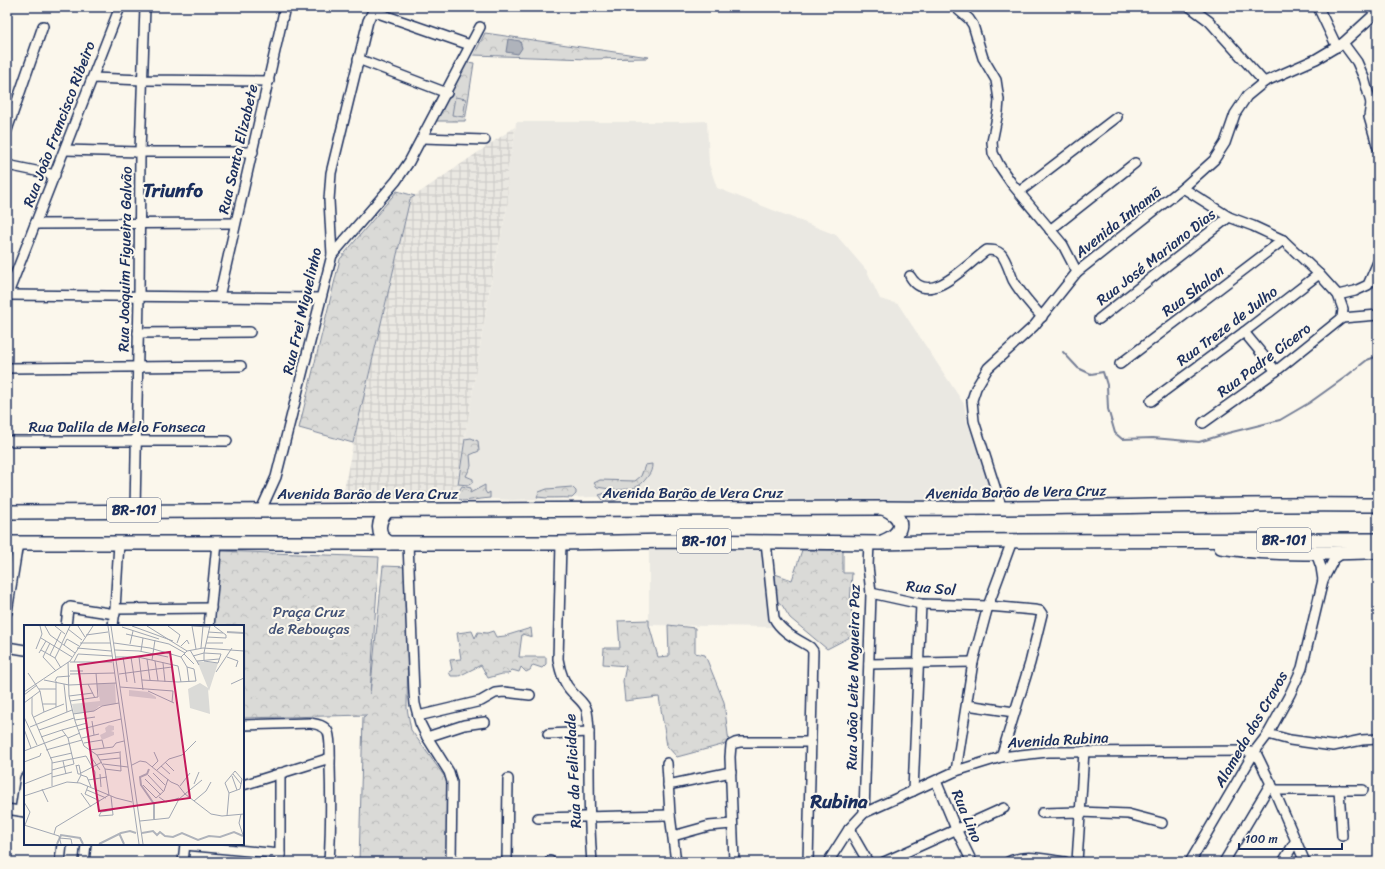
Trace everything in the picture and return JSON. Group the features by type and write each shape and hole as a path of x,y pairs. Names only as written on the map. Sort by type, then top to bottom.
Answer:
{"highway":[{"name":"Avenida Barão de Vera Cruz","path":"7,512 135,510 1002,509 1288,504 1378,505"},
{"path":"874,543 890,539 897,533 900,524 897,517 892,512 882,508"},
{"path":"388,510 382,517 379,525 380,534 389,543"},
{"name":"BR-101","path":"12,543 561,543 674,541 874,543 1378,540"},
{"path":"1190,541 1242,550 1316,553 1378,551"}],"street":[{"name":"Rua João Francisco Ribeiro","path":"7,296 120,7"},
{"name":"Rua Joaquim Figueira Galvão","path":"135,510 140,152 145,7"},
{"name":"Rua Santa Elizabete","path":"219,297 285,7"},
{"path":"955,7 969,19 973,25 983,58 996,80 999,100 992,142 994,153 999,165 1019,192 1063,244 1077,272"},
{"path":"1190,7 1209,21 1264,82"},
{"path":"1318,7 1340,45 1357,62 1364,78 1371,104 1369,117 1378,148"},
{"name":"Avenida Inhamã","path":"1002,509 976,430 972,400 976,388 988,368 1042,317 1077,272 1183,188 1214,160 1225,143 1240,104 1247,96 1264,82 1340,45 1378,11"},
{"name":"Rua Frei Miguelinho","path":"261,510 276,477 332,255 329,200 330,173 368,21 372,13 378,13 470,45"},
{"path":"7,130 43,26"},
{"path":"332,255 396,181 409,162 447,93 470,45 480,28"},
{"path":"358,59 447,93"},
{"path":"93,78 268,81"},
{"path":"1371,104 1378,111"},
{"path":"1019,192 1117,117"},
{"path":"422,138 485,140"},
{"path":"65,150 140,152 253,152"},
{"path":"1050,230 1135,163"},
{"path":"7,164 55,175"},
{"path":"1183,188 1230,218 1253,226 1283,240 1319,274 1338,295 1344,309 1342,318 1378,315"},
{"name":"Rua José Mariano Dias","path":"1099,319 1230,218"},
{"path":"35,224 235,223"},
{"name":"Rua Shalon","path":"1120,364 1283,240"},
{"path":"910,276 918,286 930,288 943,284 987,250 998,251 1004,257 1021,293 1042,317"},
{"path":"1338,295 1355,291 1368,284 1378,262"},
{"name":"Rua Treze de Julho","path":"1151,401 1319,274"},
{"path":"7,296 320,298"},
{"name":"Rua Padre Cícero","path":"1203,423 1276,371 1342,318"},
{"path":"138,333 250,332"},
{"path":"1244,332 1276,371"},
{"path":"7,368 241,366"},
{"name":"Rua Dalila de Melo Fonseca","path":"7,441 227,441"},
{"path":"956,771 973,662 988,606 1012,541"},
{"path":"766,542 774,618 777,624 785,631 810,647 813,651 808,862"},
{"path":"7,612 12,543"},
{"path":"113,625 119,543"},
{"path":"209,625 217,543"},
{"path":"408,543 414,693 418,716 427,737 449,772 452,782 451,862"},
{"name":"Rua da Felicidade","path":"561,543 558,659 566,684 585,706 586,711 589,732 592,862"},
{"name":"Rua João Leite Nogueira Paz","path":"864,813 871,593 868,566 874,543"},
{"name":"Alameda dos Cravos","path":"1190,862 1255,751 1268,734 1290,694 1302,668 1323,580 1334,559 1344,552"},
{"name":"Alameda dos Cravos","path":"1316,553 1321,567 1323,580"},
{"name":"Rua Sol","path":"871,593 921,604 988,606 1040,611 1042,614 1030,663 1014,712"},
{"path":"913,791 921,604"},
{"path":"66,625 69,608 71,607 115,611 211,608"},
{"path":"7,647 24,650"},
{"path":"869,664 973,662"},
{"path":"418,716 481,701 495,693 504,692 530,695"},
{"path":"966,705 1014,712 1001,757"},
{"path":"427,737 464,725 486,722"},
{"path":"244,725 314,723 324,727 328,732 330,758 329,862"},
{"path":"548,734 589,732"},
{"path":"1268,734 1290,740 1334,746 1362,740 1378,740"},
{"path":"734,862 730,772 730,750 732,745 735,743 811,742"},
{"path":"1077,862 1084,751"},
{"name":"Avenida Rubina","path":"828,862 849,829 864,813 956,771 1001,757 1047,752 1084,751 1255,751"},
{"path":"1255,751 1305,862"},
{"path":"244,785 330,758"},
{"path":"667,763 670,815 676,862"},
{"path":"668,785 730,772"},
{"path":"206,845 226,846 280,858 280,773"},
{"path":"507,862 508,780"},
{"name":"Rua Lino","path":"936,781 956,829 972,862"},
{"path":"1272,786 1363,790"},
{"path":"1224,862 1272,786"},
{"path":"7,809 22,812 24,789"},
{"path":"1339,790 1342,836"},
{"path":"884,862 1004,808"},
{"path":"1042,813 1080,812 1136,815 1162,823"},
{"path":"538,818 670,815"},
{"path":"673,836 709,826 732,824"},
{"path":"849,829 868,862"},
{"path":"1283,862 1296,840"},
{"path":"60,862 62,845"},
{"path":"84,862 86,845"},
{"path":"183,862 185,845"},
{"path":"1008,862 1019,857 1026,857 1065,862"}],"shaded area":[{"path":"508,39 520,41 522,48 518,54 506,52"},
{"path":"707,121 709,164 717,188 836,235 867,271 880,299 898,304 964,404 967,422 992,488 993,495 988,504 784,504 783,490 512,500 455,497 489,293 508,202 507,171 514,140 516,122"},
{"path":"515,127 514,140 507,171 508,202 490,286 455,497 342,500 353,443 410,199"},
{"path":"649,541 765,542 772,627 649,625"}],"green space":[{"path":"485,33 649,57 588,59 474,55"},
{"path":"467,62 474,63 465,121 436,121"},
{"path":"455,97 466,99 463,117 452,115"},
{"path":"397,191 415,196 410,199 353,443 299,428 340,259"},
{"path":"471,438 478,441 479,451 470,455 471,466 466,476 473,479 473,482 469,485 458,484 465,439"},
{"path":"652,464 650,473 641,484 631,489 617,490 621,495 619,498 613,501 608,501 603,500 599,495 606,493 612,496 616,490 597,487 594,483 600,480 635,481 641,476 645,465"},
{"path":"485,485 485,491 487,494 490,492 490,498 463,501 455,497 462,486 471,488 470,493"},
{"path":"572,487 576,491 576,494 572,498 537,497 539,492 547,489"},
{"path":"802,550 843,550 843,573 852,573 850,604 854,622 854,635 827,649 790,618 782,605 776,600 775,574 792,580"},
{"name":"Praça Cruz de Rebouças","path":"219,551 379,557 370,694 383,566 409,567 407,708 411,730 447,780 447,862 359,862 363,717 367,715 244,718 244,625 211,625"},
{"path":"649,620 658,657 669,656 668,625 695,628 695,653 705,655 724,702 729,743 677,757 667,746 659,697 625,701 623,681 626,666 603,664 604,648 620,648 618,621"},
{"path":"531,628 532,637 522,634 519,657 546,657 546,664 542,668 533,665 530,670 526,672 521,667 519,672 512,670 508,674 488,678 481,665 459,676 451,676 449,672 452,670 450,660 461,659 457,633 472,631 475,638 478,632 487,633 493,631 496,637 505,636"}],"waterway":[{"path":"1063,352 1078,368 1091,374 1103,372 1107,385 1108,409 1115,433 1122,439 1153,438 1199,442 1280,420 1309,403 1367,360 1378,356"}],"district":[{"name":"Triunfo","path":"173,190"},
{"name":"Rubina","path":"839,801"}]}
